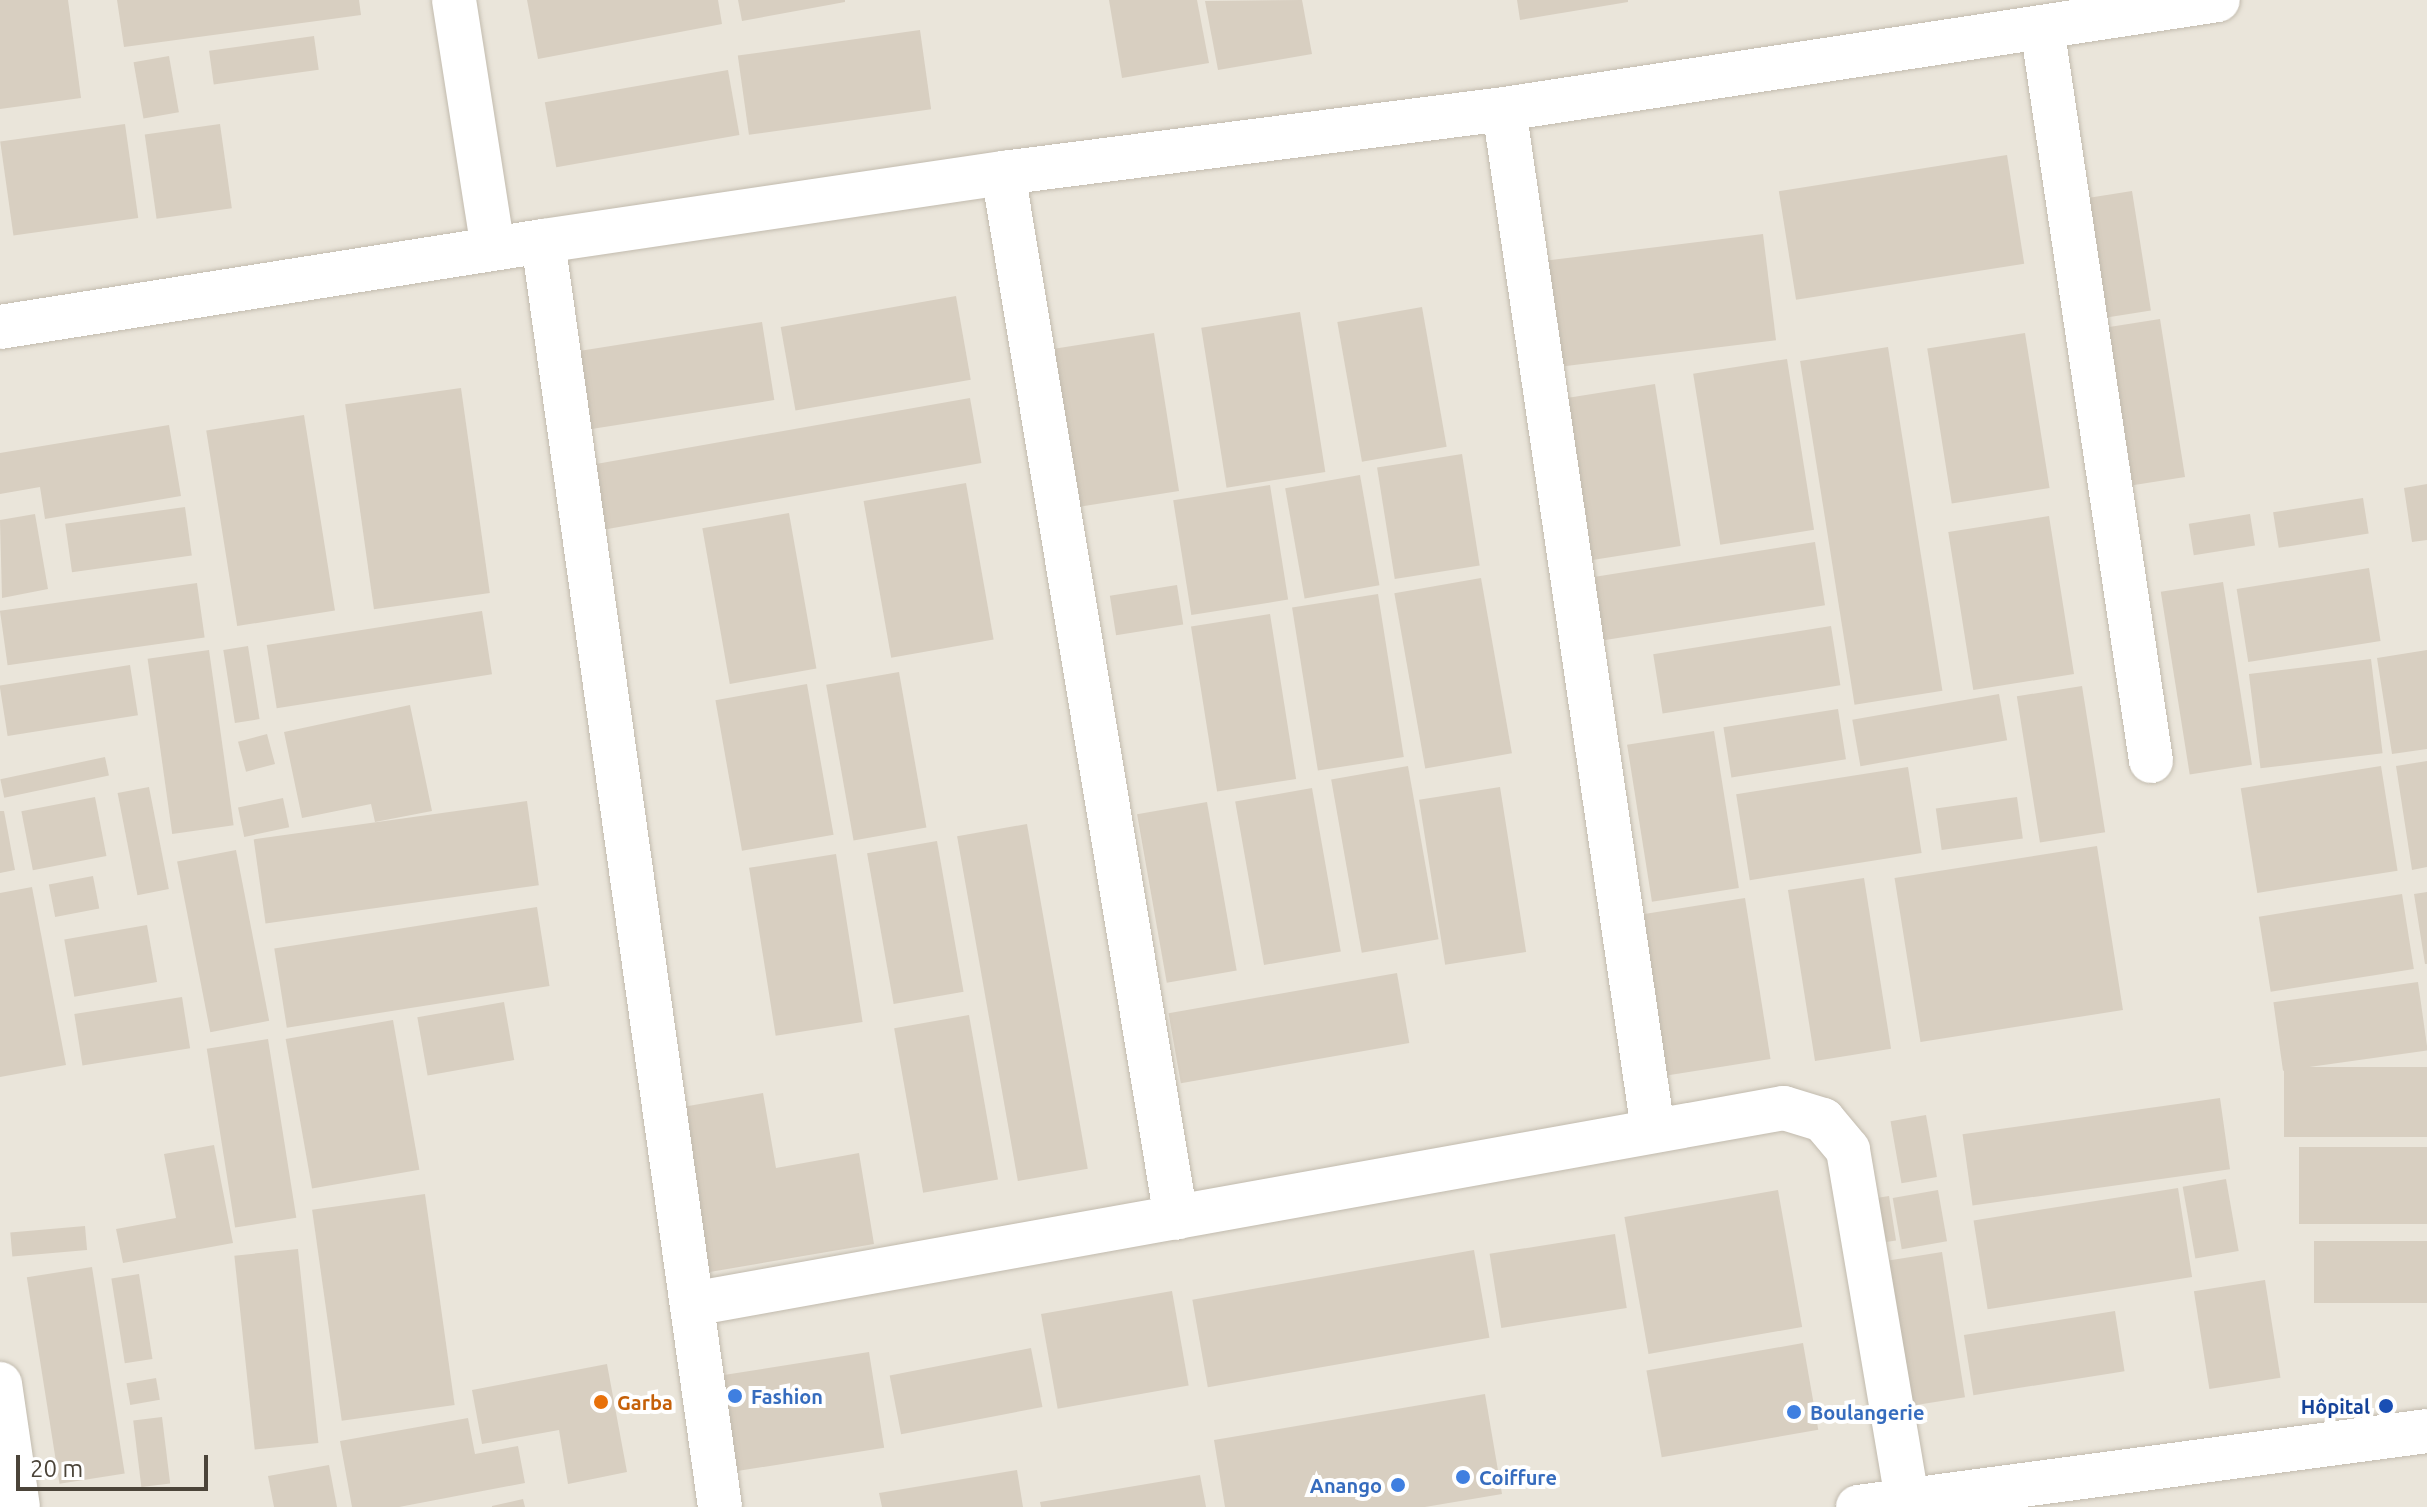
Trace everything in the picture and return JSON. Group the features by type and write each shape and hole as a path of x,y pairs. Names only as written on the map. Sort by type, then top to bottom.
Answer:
{"street":[{"path":"454,0 493,248"},
{"path":"0,327 493,248 1003,173 1504,109 2218,0"},
{"path":"2042,27 2151,761"},
{"path":"1504,109 1653,1130"},
{"path":"1003,173 1176,1218"},
{"path":"543,241 720,1507"},
{"path":"692,1304 1784,1108 1823,1120 1848,1150 1907,1500"},
{"path":"0,1384 18,1507"},
{"path":"1858,1507 2427,1431"}],"shaded area":[{"path":"0,0 2427,0 2427,1507 0,1507"}],"building":[{"path":"0,0 68,0 81,98 0,109"},
{"path":"117,0 359,0 361,15 124,47"},
{"path":"527,0 718,0 722,24 538,59"},
{"path":"738,0 845,0 845,2 742,21"},
{"path":"1109,0 1197,0 1209,63 1122,78"},
{"path":"1302,0 1312,54 1218,70 1205,1"},
{"path":"1517,0 1628,0 1628,2 1520,20"},
{"path":"920,30 931,109 749,135 738,56"},
{"path":"314,36 319,70 214,84 209,51"},
{"path":"169,56 179,112 143,118 134,62"},
{"path":"728,70 739,135 556,167 545,102"},
{"path":"125,124 138,218 13,236 0,142"},
{"path":"220,124 232,208 157,219 145,135"},
{"path":"2007,155 2024,264 1796,300 1779,191"},
{"path":"2132,191 2151,311 2104,318 2085,199"},
{"path":"1763,234 1776,340 1552,368 1539,262"},
{"path":"956,296 971,380 795,411 781,327"},
{"path":"1422,307 1447,447 1362,462 1337,322"},
{"path":"1300,312 1325,472 1227,488 1201,328"},
{"path":"2160,319 2185,477 2133,485 2108,327"},
{"path":"762,322 774,400 576,431 563,353"},
{"path":"1154,333 1179,491 1068,509 1043,351"},
{"path":"2025,333 2050,488 1952,504 1927,348"},
{"path":"1888,347 1942,691 1855,705 1800,361"},
{"path":"1787,359 1814,530 1720,545 1693,374"},
{"path":"1655,384 1681,546 1588,561 1562,399"},
{"path":"461,388 490,593 374,609 345,404"},
{"path":"970,398 981,463 593,531 582,466"},
{"path":"304,415 335,611 237,626 206,430"},
{"path":"169,425 181,496 45,519 40,487 0,494 0,453"},
{"path":"1462,454 1480,566 1395,579 1377,467"},
{"path":"1360,475 1379,585 1305,598 1285,488"},
{"path":"966,483 994,640 891,658 864,501"},
{"path":"2427,484 2427,540 2412,542 2404,488"},
{"path":"1270,485 1288,600 1191,615 1173,500"},
{"path":"2363,498 2369,534 2279,548 2273,512"},
{"path":"185,507 192,556 72,572 65,524"},
{"path":"789,513 816,669 730,684 702,528"},
{"path":"35,514 48,589 2,598 0,520"},
{"path":"2250,514 2255,546 2194,555 2189,524"},
{"path":"2049,516 2074,674 1973,690 1948,532"},
{"path":"1815,542 1825,605 1596,642 1586,578"},
{"path":"2369,568 2381,641 2248,662 2237,589"},
{"path":"1481,578 1512,753 1425,769 1394,593"},
{"path":"2223,582 2252,765 2190,775 2161,592"},
{"path":"197,583 205,637 8,665 0,611"},
{"path":"1177,585 1183,625 1116,635 1110,596"},
{"path":"1378,594 1404,757 1318,771 1292,608"},
{"path":"482,611 492,674 277,708 267,645"},
{"path":"1270,614 1296,779 1217,791 1191,627"},
{"path":"1831,626 1840,685 1663,713 1653,654"},
{"path":"248,646 260,719 235,723 223,650"},
{"path":"209,650 234,825 172,834 148,659"},
{"path":"2427,650 2427,749 2392,754 2377,658"},
{"path":"2371,659 2383,753 2260,768 2249,674"},
{"path":"130,665 138,715 8,736 0,686"},
{"path":"899,672 926,828 854,840 826,685"},
{"path":"807,684 834,835 742,851 715,700"},
{"path":"2082,686 2105,832 2040,843 2017,696"},
{"path":"1999,694 2007,740 1860,766 1852,720"},
{"path":"410,705 432,811 375,822 371,804 302,818 284,732"},
{"path":"1838,709 1846,759 1731,778 1723,727"},
{"path":"1714,731 1739,888 1652,902 1627,745"},
{"path":"267,734 275,764 246,772 238,742"},
{"path":"105,757 109,776 4,798 0,779"},
{"path":"2427,761 2427,867 2412,870 2396,766"},
{"path":"1408,766 1439,939 1362,953 1331,780"},
{"path":"2381,766 2398,871 2257,893 2241,788"},
{"path":"1908,767 1922,853 1750,880 1736,794"},
{"path":"149,787 169,889 137,895 118,793"},
{"path":"1500,787 1526,952 1445,965 1419,800"},
{"path":"1312,788 1341,951 1264,965 1235,802"},
{"path":"95,797 106,856 33,870 21,811"},
{"path":"2017,797 2023,839 1942,850 1936,808"},
{"path":"283,798 289,827 244,837 238,808"},
{"path":"527,801 539,885 266,924 254,839"},
{"path":"1207,802 1237,970 1167,983 1137,814"},
{"path":"0,811 4,811 15,870 0,873"},
{"path":"1027,824 1088,1169 1018,1181 957,836"},
{"path":"937,841 964,992 894,1004 867,853"},
{"path":"2097,846 2123,1010 1920,1042 1895,878"},
{"path":"236,850 269,1021 210,1032 177,861"},
{"path":"836,854 863,1022 776,1036 749,868"},
{"path":"93,876 99,908 55,917 49,885"},
{"path":"1864,878 1891,1049 1815,1061 1788,890"},
{"path":"32,887 66,1065 0,1077 0,893"},
{"path":"2427,892 2427,964 2425,964 2414,894"},
{"path":"2402,894 2414,969 2271,992 2259,917"},
{"path":"1745,898 1770,1059 1659,1077 1633,916"},
{"path":"537,907 550,986 287,1028 274,949"},
{"path":"147,925 157,982 74,997 64,940"},
{"path":"1397,973 1409,1043 1181,1083 1169,1013"},
{"path":"2418,982 2427,1050 2283,1071 2273,1002"},
{"path":"182,997 190,1048 82,1065 74,1014"},
{"path":"504,1002 514,1060 428,1075 417,1017"},
{"path":"969,1015 998,1179 923,1193 894,1028"},
{"path":"393,1020 419,1170 312,1189 286,1039"},
{"path":"268,1039 296,1218 235,1227 207,1049"},
{"path":"2284,1067 2427,1067 2427,1137 2284,1137"},
{"path":"763,1093 776,1168 859,1153 874,1244 698,1274 671,1109"},
{"path":"2220,1098 2230,1169 1973,1205 1963,1134"},
{"path":"1926,1115 1937,1177 1901,1183 1891,1121"},
{"path":"214,1145 233,1243 123,1263 116,1229 176,1218 164,1154"},
{"path":"2299,1147 2427,1147 2427,1224 2299,1224"},
{"path":"2226,1179 2239,1251 2195,1259 2183,1187"},
{"path":"2178,1188 2192,1277 1988,1309 1974,1220"},
{"path":"1778,1190 1802,1327 1649,1354 1624,1217"},
{"path":"1938,1190 1947,1241 1902,1249 1893,1198"},
{"path":"425,1194 455,1405 342,1421 312,1210"},
{"path":"1889,1196 1896,1240 1871,1244 1864,1200"},
{"path":"85,1226 87,1250 12,1256 10,1233"},
{"path":"1615,1234 1627,1308 1501,1328 1490,1254"},
{"path":"2314,1241 2427,1241 2427,1303 2314,1303"},
{"path":"298,1249 318,1443 255,1450 234,1256"},
{"path":"1474,1250 1489,1338 1208,1387 1192,1300"},
{"path":"1942,1252 1965,1397 1904,1407 1881,1262"},
{"path":"92,1267 125,1473 60,1484 27,1277"},
{"path":"139,1274 152,1359 125,1363 111,1278"},
{"path":"2265,1280 2280,1378 2209,1389 2194,1291"},
{"path":"1172,1291 1189,1386 1058,1409 1041,1314"},
{"path":"2115,1311 2125,1371 1973,1395 1964,1335"},
{"path":"1803,1343 1818,1430 1662,1457 1646,1371"},
{"path":"1031,1348 1042,1407 901,1434 890,1375"},
{"path":"869,1352 884,1448 731,1472 716,1376"},
{"path":"607,1364 627,1472 568,1484 559,1430 482,1444 472,1390"},
{"path":"156,1378 160,1400 130,1405 126,1383"},
{"path":"1485,1394 1502,1494 1425,1507 1225,1507 1214,1440"},
{"path":"162,1417 170,1484 141,1487 133,1421"},
{"path":"468,1418 475,1454 518,1446 525,1483 399,1507 352,1507 340,1441"},
{"path":"329,1465 337,1507 274,1507 268,1476"},
{"path":"1017,1470 1023,1507 882,1507 879,1493"},
{"path":"1200,1475 1206,1507 1041,1507 1040,1502"},
{"path":"523,1499 525,1507 492,1507 492,1506"}],"place":[{"name":"Fashion","path":"735,1396"},
{"name":"Garba","path":"601,1402"},
{"name":"Hôpital","path":"2386,1406"},
{"name":"Boulangerie","path":"1794,1412"},
{"name":"Coiffure","path":"1463,1477"},
{"name":"Anango","path":"1398,1485"}]}
